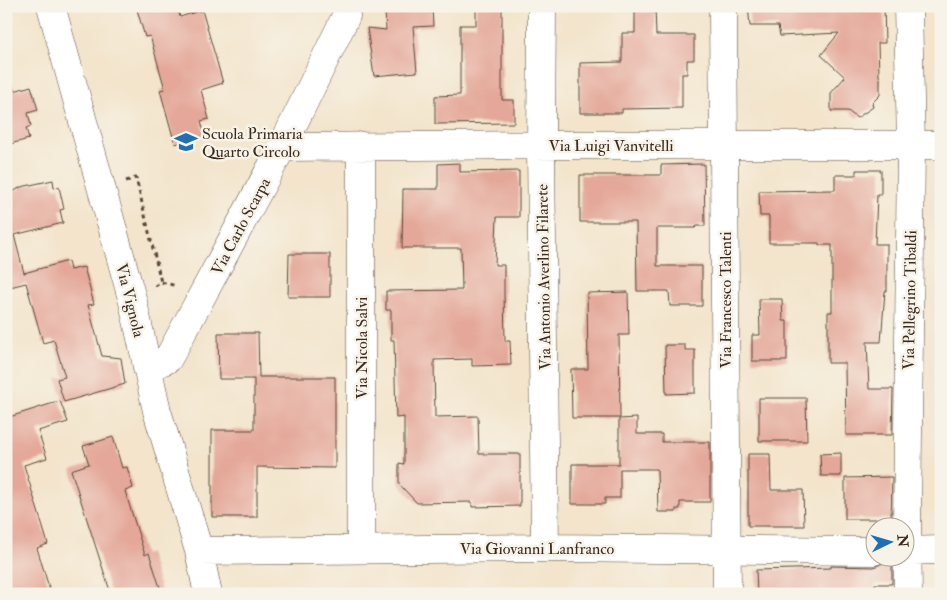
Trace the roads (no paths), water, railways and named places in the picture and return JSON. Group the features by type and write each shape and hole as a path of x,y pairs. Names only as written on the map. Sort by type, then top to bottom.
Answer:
{"street":[{"name":"Via Vignola","path":"51,6 133,302 157,411 198,551 208,594"},
{"name":"Via Antonio Averlino Filarete","path":"542,6 541,145 545,548"},
{"name":"Via Francesco Talenti","path":"723,6 727,594"},
{"name":"Via Pellegrino Tibaldi","path":"906,518 911,145 908,6"},
{"name":"Via Carlo Scarpa","path":"147,368 168,359 282,148 346,16"},
{"name":"Via Luigi Vanvitelli","path":"282,148 541,145 941,145"},
{"name":"Via Nicola Salvi","path":"361,146 361,549"},
{"name":"Via Giovanni Lanfranco","path":"198,551 545,548 864,551"},
{"path":"914,551 941,550"},
{"name":"Via Pellegrino Tibaldi","path":"907,568 908,594"}],"place":[{"name":"Scuola Primaria Quarto Circolo","path":"186,142"}]}
